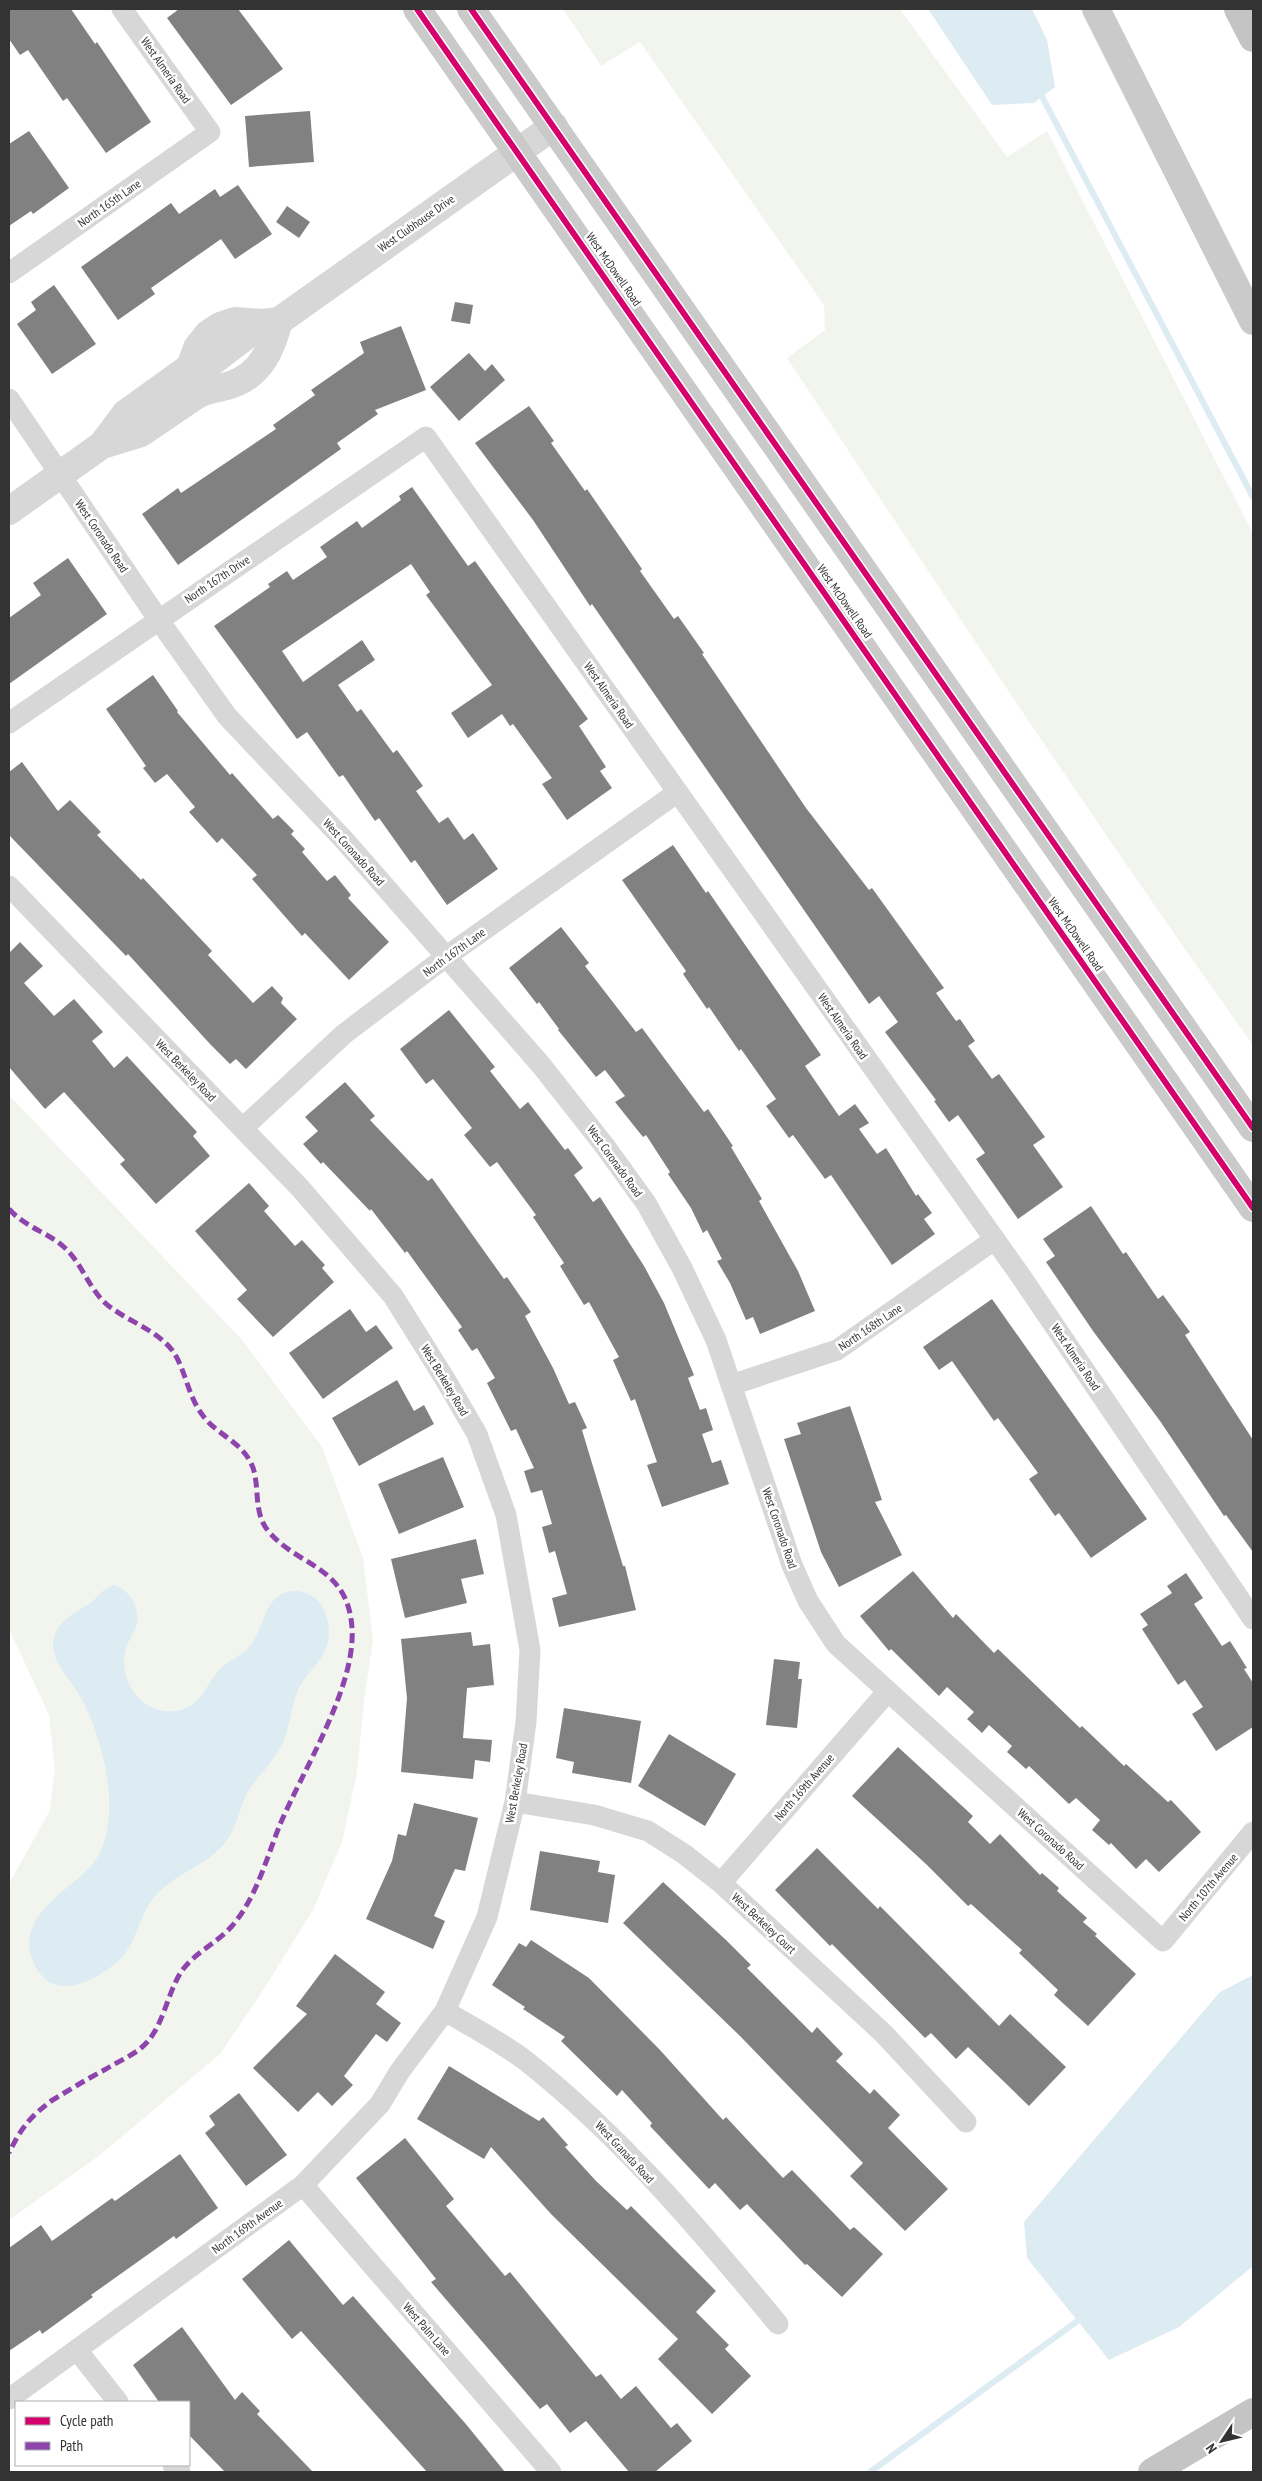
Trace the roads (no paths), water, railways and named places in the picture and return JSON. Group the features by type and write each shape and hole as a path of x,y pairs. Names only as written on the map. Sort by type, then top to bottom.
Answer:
{"highway":[{"path":"1238,9 1253,38"},
{"path":"1152,2472 1253,2412"}],"main road":[{"name":"West McDowell Road","path":"417,9 518,151 1253,1208"},
{"path":"471,9 1253,1128"},
{"path":"1096,9 1253,321"}],"street":[{"name":"West Almeria Road","path":"122,9 210,132"},
{"name":"West Clubhouse Drive","path":"9,511 102,445 126,413 190,367 209,364 554,126"},
{"name":"North 165th Lane","path":"9,273 210,132"},
{"name":"West Clubhouse Drive","path":"102,445 141,433 206,390 230,385 251,374 264,362 271,322"},
{"path":"190,367 206,390"},
{"name":"West Coronado Road","path":"9,399 158,619 227,716 258,751 293,784 542,1065 604,1145 646,1204 682,1268 716,1340 792,1564 808,1601 836,1644 1163,1941"},
{"name":"West Almeria Road","path":"426,437 994,1240 1253,1619"},
{"name":"North 167th Drive","path":"9,723 426,437"},
{"name":"North 167th Lane","path":"243,1128 344,1034 447,956 678,792"},
{"name":"West Berkeley Road","path":"9,886 302,1189 393,1296 477,1434 506,1514 530,1650 526,1722 515,1802 487,1917 445,2011"},
{"name":"North 168th Lane","path":"731,1385 837,1350 994,1240"},
{"name":"North 169th Avenue","path":"721,1883 888,1691"},
{"name":"West Berkeley Court","path":"515,1802 594,1815 648,1831 684,1854 721,1883 884,2034 966,2122"},
{"name":"North 107th Avenue","path":"1163,1941 1253,1832"},
{"name":"North 169th Avenue","path":"9,2400 303,2185 380,2104 400,2071 445,2011"},
{"name":"West Granada Road","path":"445,2011 524,2060 600,2124 714,2247 778,2324"},
{"name":"West Palm Lane","path":"303,2185 550,2472"},
{"path":"77,2350 117,2401"}],"waterway":[{"path":"1038,89 1253,497"},
{"path":"870,2472 1083,2317"}]}
